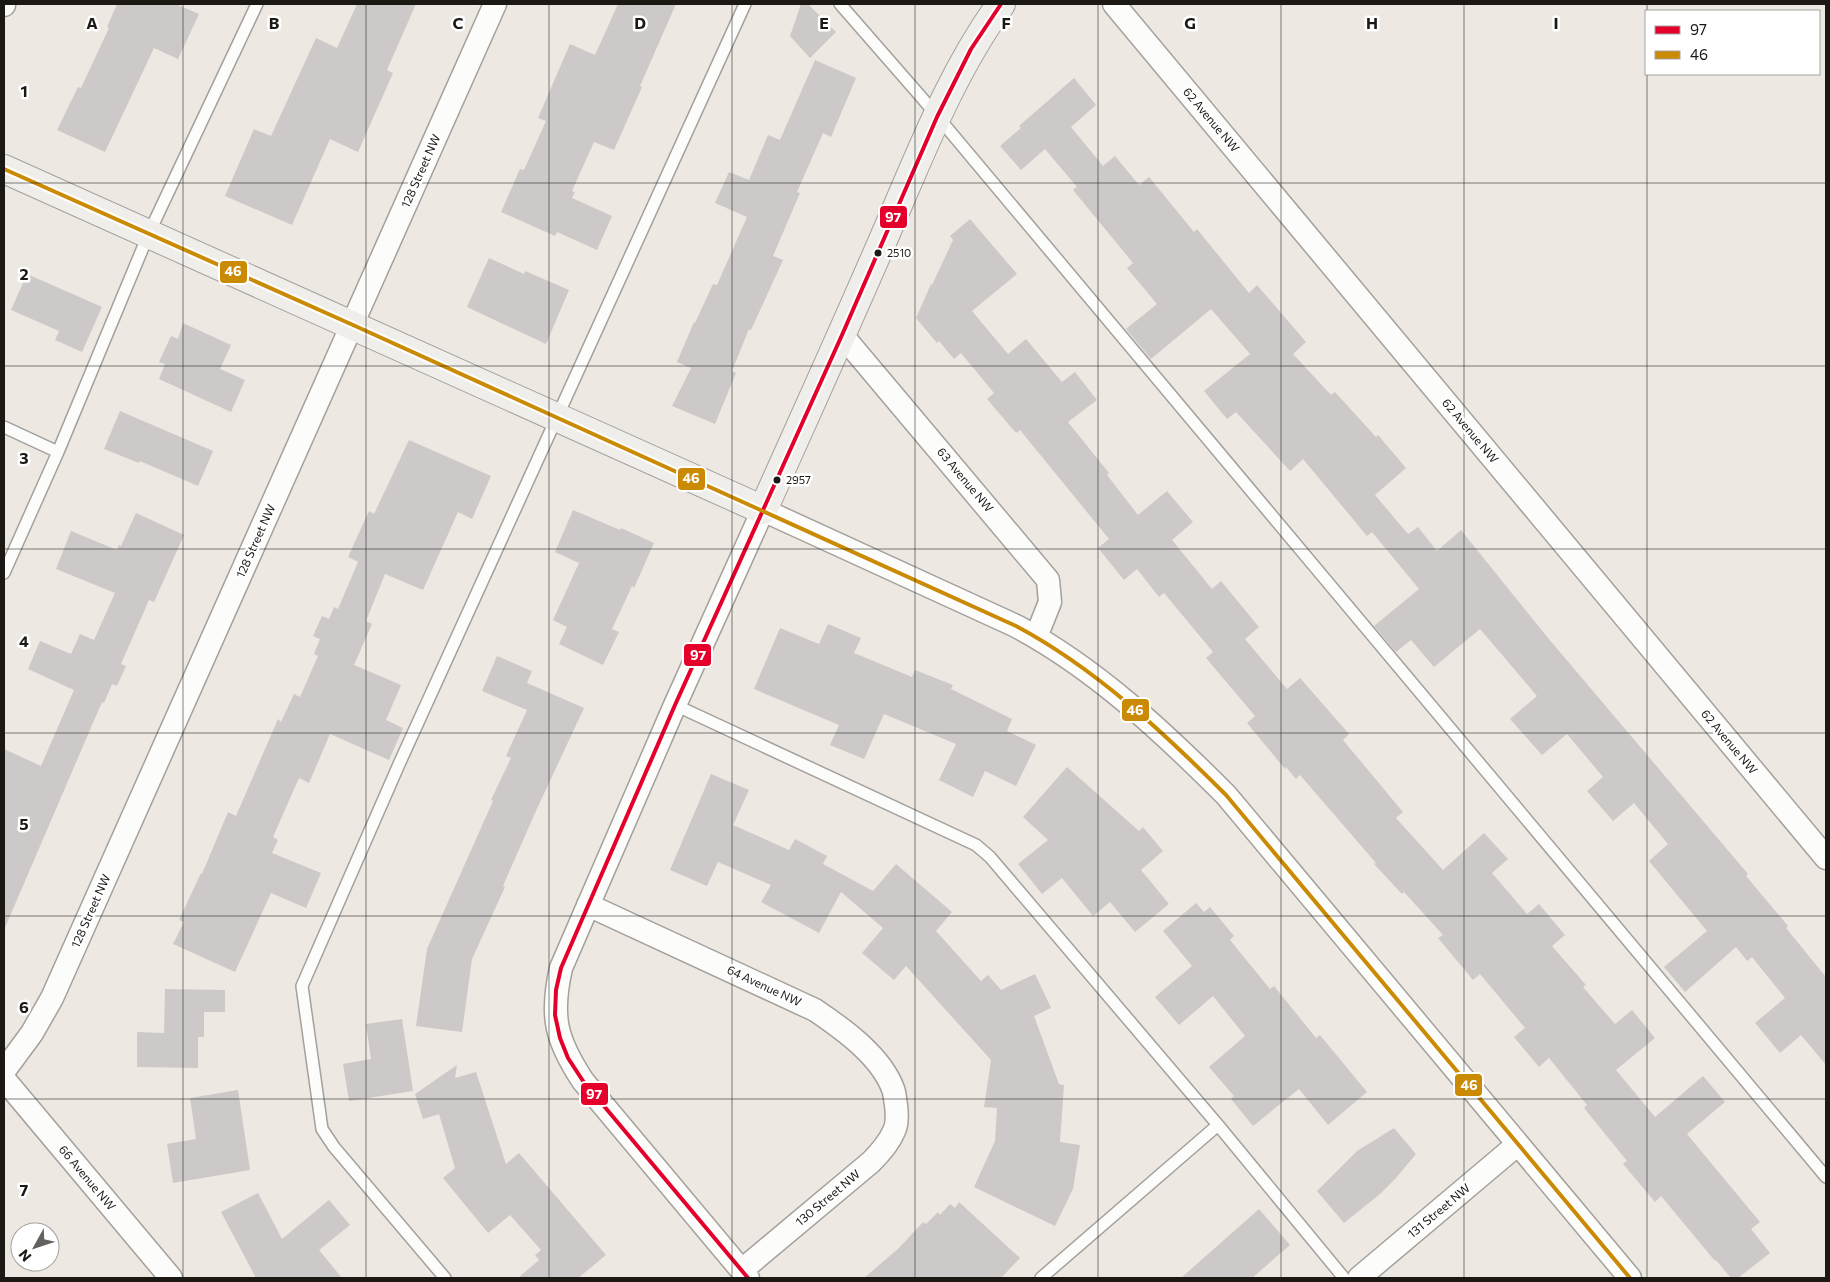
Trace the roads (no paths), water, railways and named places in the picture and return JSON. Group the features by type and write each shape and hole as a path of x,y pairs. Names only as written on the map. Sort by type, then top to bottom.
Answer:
{"street":[{"name":"128 Street NW","path":"4,1071 32,1033 52,998 495,4"},
{"path":"745,1274 583,1081 568,1058 560,1038 555,1015 556,990 561,968 675,705 842,335 937,117 970,49 1001,4"},
{"name":"62 Avenue NW","path":"1114,4 1826,858"},
{"path":"4,169 763,510 1036,636 1090,674 1127,704 1176,746 1226,795 1630,1278"},
{"name":"63 Avenue NW","path":"842,335 1048,580 1050,602 1036,636"},
{"name":"64 Avenue NW","path":"588,905 815,1010 843,1029 877,1063 893,1089 898,1113"},
{"name":"66 Avenue NW","path":"4,1079 171,1278"},
{"name":"130 Street NW","path":"745,1274 884,1149 895,1130 898,1113"},
{"name":"131 Street NW","path":"1360,1278 1518,1144"}],"lane":[{"path":"4,573 58,452 149,233 257,4"},
{"path":"445,1278 334,1147 322,1129 302,986 400,762 745,4"},
{"path":"840,4 937,117 1826,1177"},
{"path":"4,427 58,452"},
{"path":"675,705 976,845 996,864 1218,1125 1344,1278"},
{"path":"1041,1278 1218,1125"}],"place":[{"name":"2510","path":"878,253"},
{"name":"2957","path":"777,480"}]}
